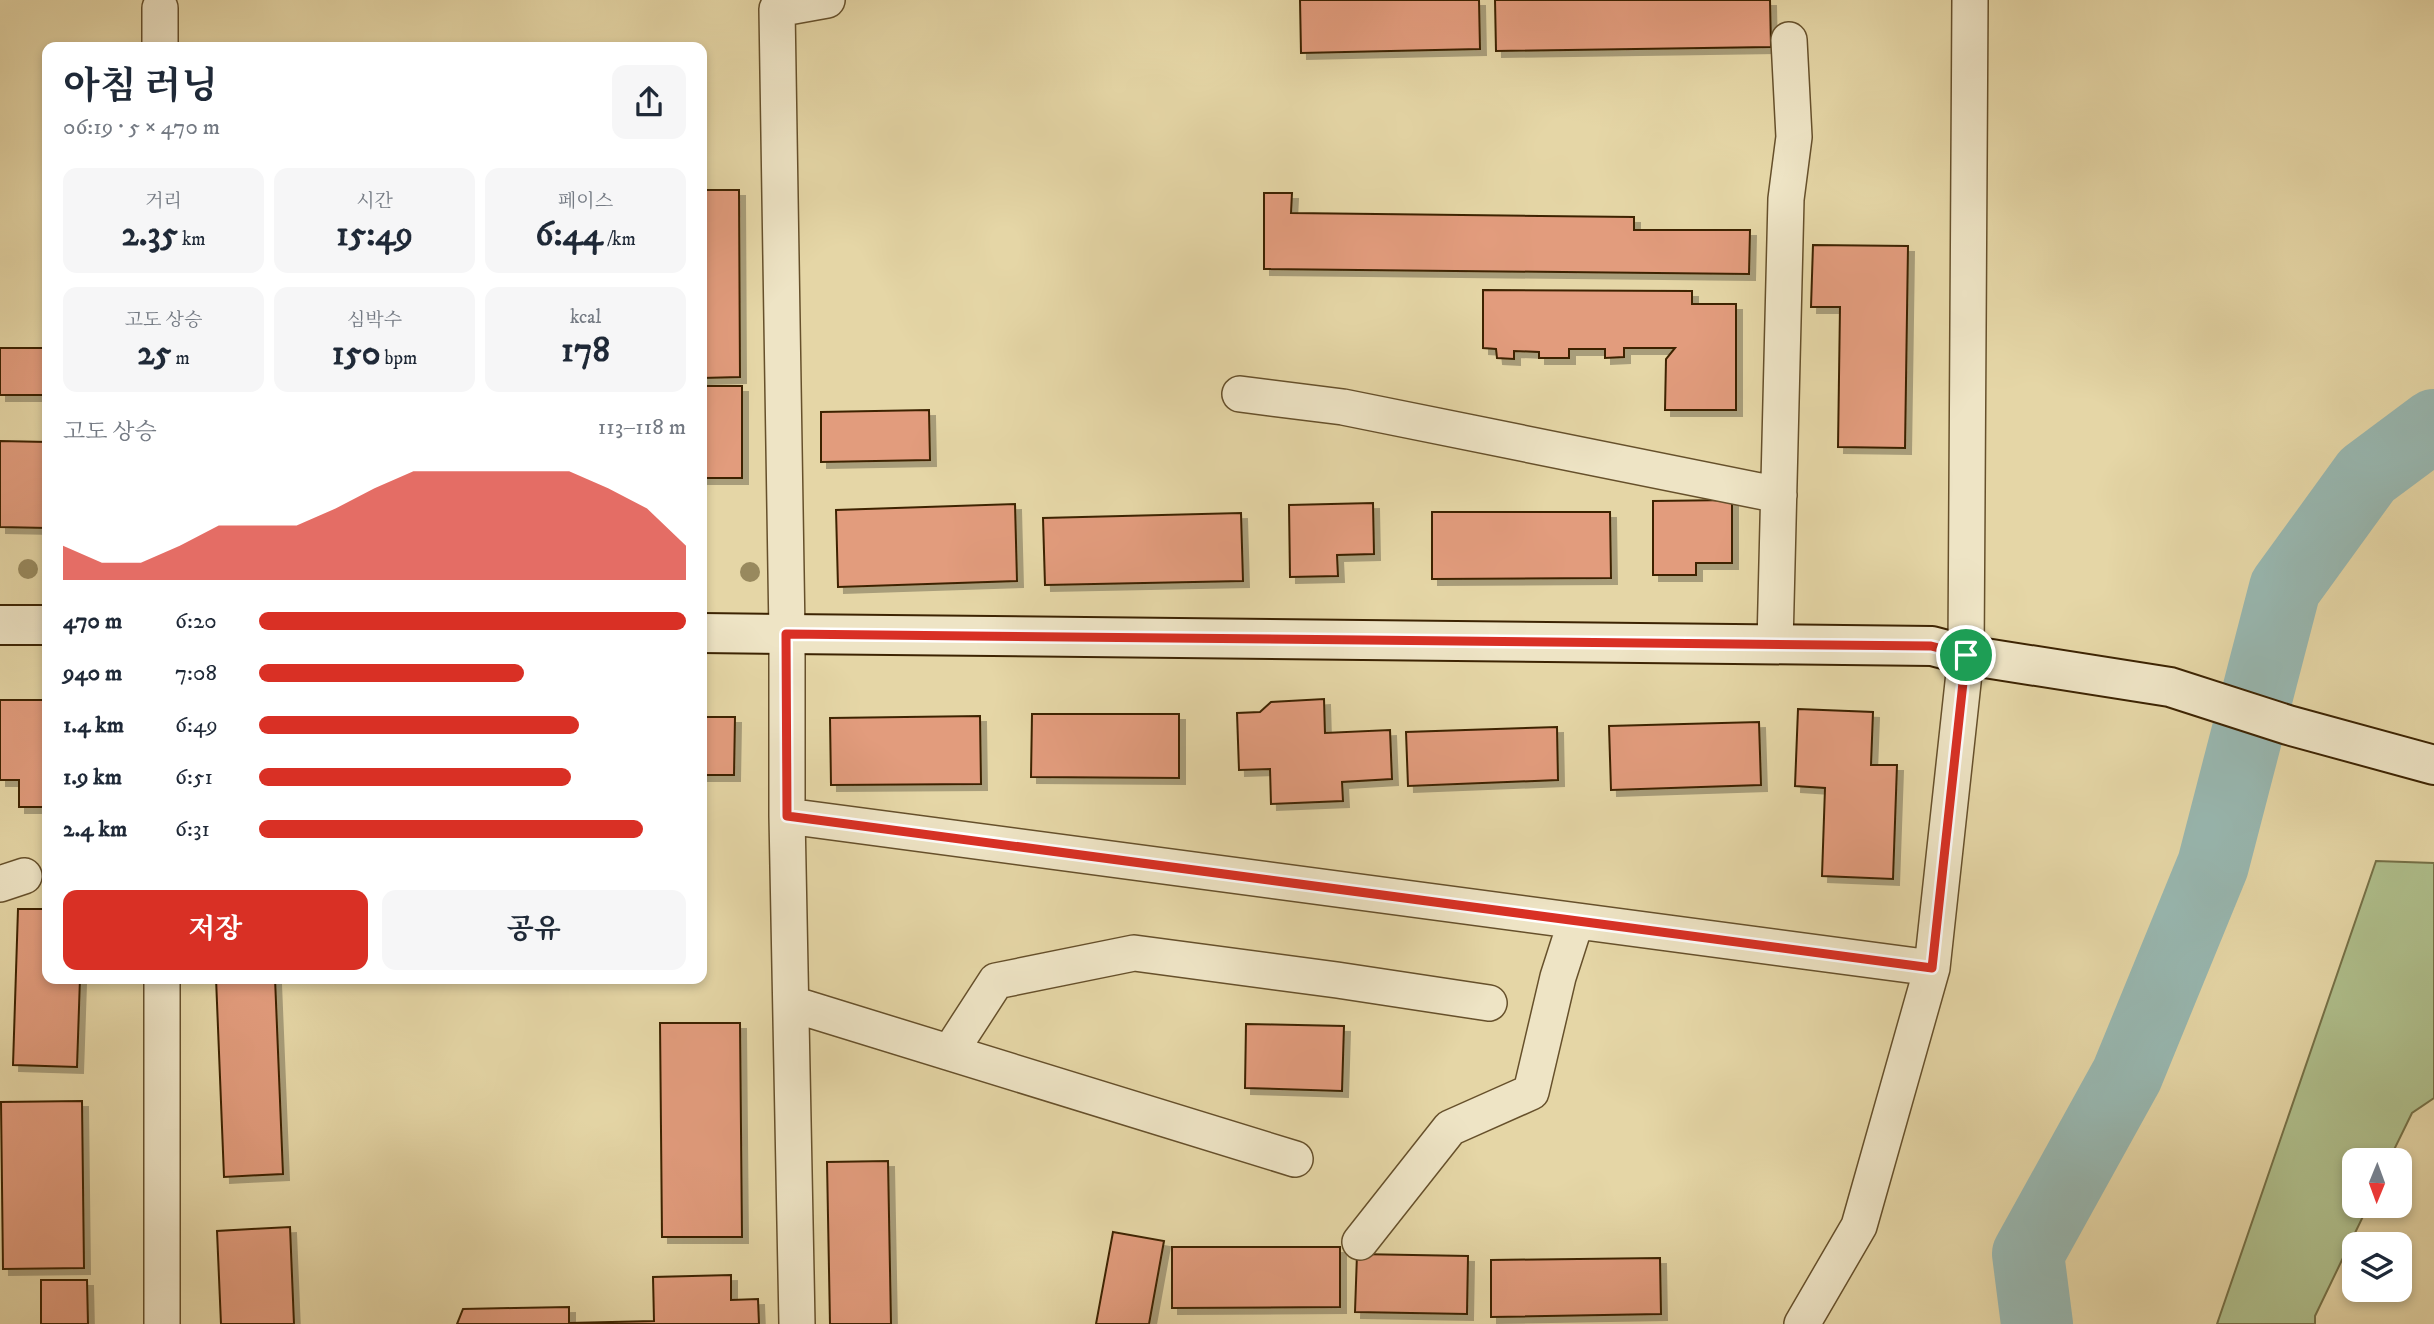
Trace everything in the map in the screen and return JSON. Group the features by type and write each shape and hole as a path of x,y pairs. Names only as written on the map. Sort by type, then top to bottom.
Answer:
{"main road":[{"path":"0,625 42,625"},
{"path":"707,633 1931,646 1966,655 2170,687 2288,725 2434,765"}],"street":[{"path":"797,1324 787,816 777,9 827,0"},
{"path":"1802,1324 1859,1226 1932,968 1966,655 1970,0"},
{"path":"160,8 160,42"},
{"path":"1775,644 1786,198 1794,137 1790,40"},
{"path":"1240,394 1343,407 1779,495"},
{"path":"787,816 1932,968"},
{"path":"1360,1242 1450,1128 1531,1092 1558,976 1576,921"},
{"path":"950,1052 996,981 1134,953 1489,1003"},
{"path":"162,984 162,1324"},
{"path":"792,1004 1295,1159"}],"green space":[{"path":"2376,861 2434,863 2434,1098 2412,1113 2395,1148 2342,1148 2342,1218 2362,1218 2355,1232 2342,1232 2342,1260 2315,1316 2315,1324 2217,1324"}],"building":[{"path":"1300,0 1479,0 1480,49 1301,53"},
{"path":"1495,0 1770,0 1771,47 1496,51"},
{"path":"707,190 739,190 740,377 707,378"},
{"path":"1264,193 1292,193 1291,213 1634,217 1634,230 1750,230 1749,274 1264,269"},
{"path":"1813,245 1908,246 1905,448 1838,447 1840,307 1811,307"},
{"path":"1483,290 1692,291 1692,304 1736,304 1736,410 1665,410 1666,359 1675,348 1624,348 1624,357 1605,358 1605,349 1569,349 1569,358 1539,358 1539,352 1514,351 1514,359 1497,358 1496,349 1483,348"},
{"path":"0,348 42,348 42,395 0,395"},
{"path":"707,386 742,386 742,478 707,478"},
{"path":"929,410 930,460 821,462 821,412"},
{"path":"0,441 42,442 42,528 0,527"},
{"path":"1732,500 1732,563 1696,563 1696,575 1653,575 1653,501"},
{"path":"1373,503 1374,554 1337,555 1338,576 1290,577 1289,505"},
{"path":"1015,504 1017,581 838,587 836,510"},
{"path":"1432,512 1610,512 1611,578 1432,579"},
{"path":"1241,513 1243,581 1045,585 1043,518"},
{"path":"1324,699 1325,733 1390,730 1392,779 1342,782 1343,801 1271,804 1270,769 1239,770 1237,713 1260,712 1271,702"},
{"path":"0,700 42,700 42,807 19,807 19,780 0,780"},
{"path":"1798,709 1873,712 1871,765 1897,765 1893,879 1822,876 1825,788 1795,786"},
{"path":"1032,714 1179,714 1179,778 1031,777"},
{"path":"980,716 981,784 831,785 830,718"},
{"path":"707,717 735,717 734,775 707,775"},
{"path":"1759,722 1761,785 1611,790 1609,726"},
{"path":"1557,727 1558,780 1408,786 1406,732"},
{"path":"18,909 42,909 42,984 80,984 77,1067 13,1065"},
{"path":"216,984 275,984 283,1174 224,1177"},
{"path":"660,1023 740,1023 742,1237 662,1237"},
{"path":"1246,1024 1344,1026 1342,1091 1245,1088"},
{"path":"82,1101 84,1268 3,1269 1,1102"},
{"path":"888,1161 891,1324 830,1324 827,1162"},
{"path":"290,1227 294,1324 221,1324 217,1231"},
{"path":"1113,1232 1164,1241 1149,1324 1096,1324"},
{"path":"1172,1247 1340,1247 1340,1307 1172,1308"},
{"path":"1357,1254 1468,1256 1467,1314 1355,1312"},
{"path":"1660,1258 1661,1314 1491,1317 1491,1260"},
{"path":"731,1275 731,1300 758,1299 759,1324 457,1324 463,1309 569,1307 569,1323 654,1321 653,1277"},
{"path":"41,1280 87,1280 88,1324 41,1324"}],"waterway":[{"path":"2037,1324 2028,1254 2127,1075 2213,865 2285,588 2367,475 2434,425"}],"route":[{"path":"786,634 1931,646 1966,655 1932,968 787,816 786,634"}]}
